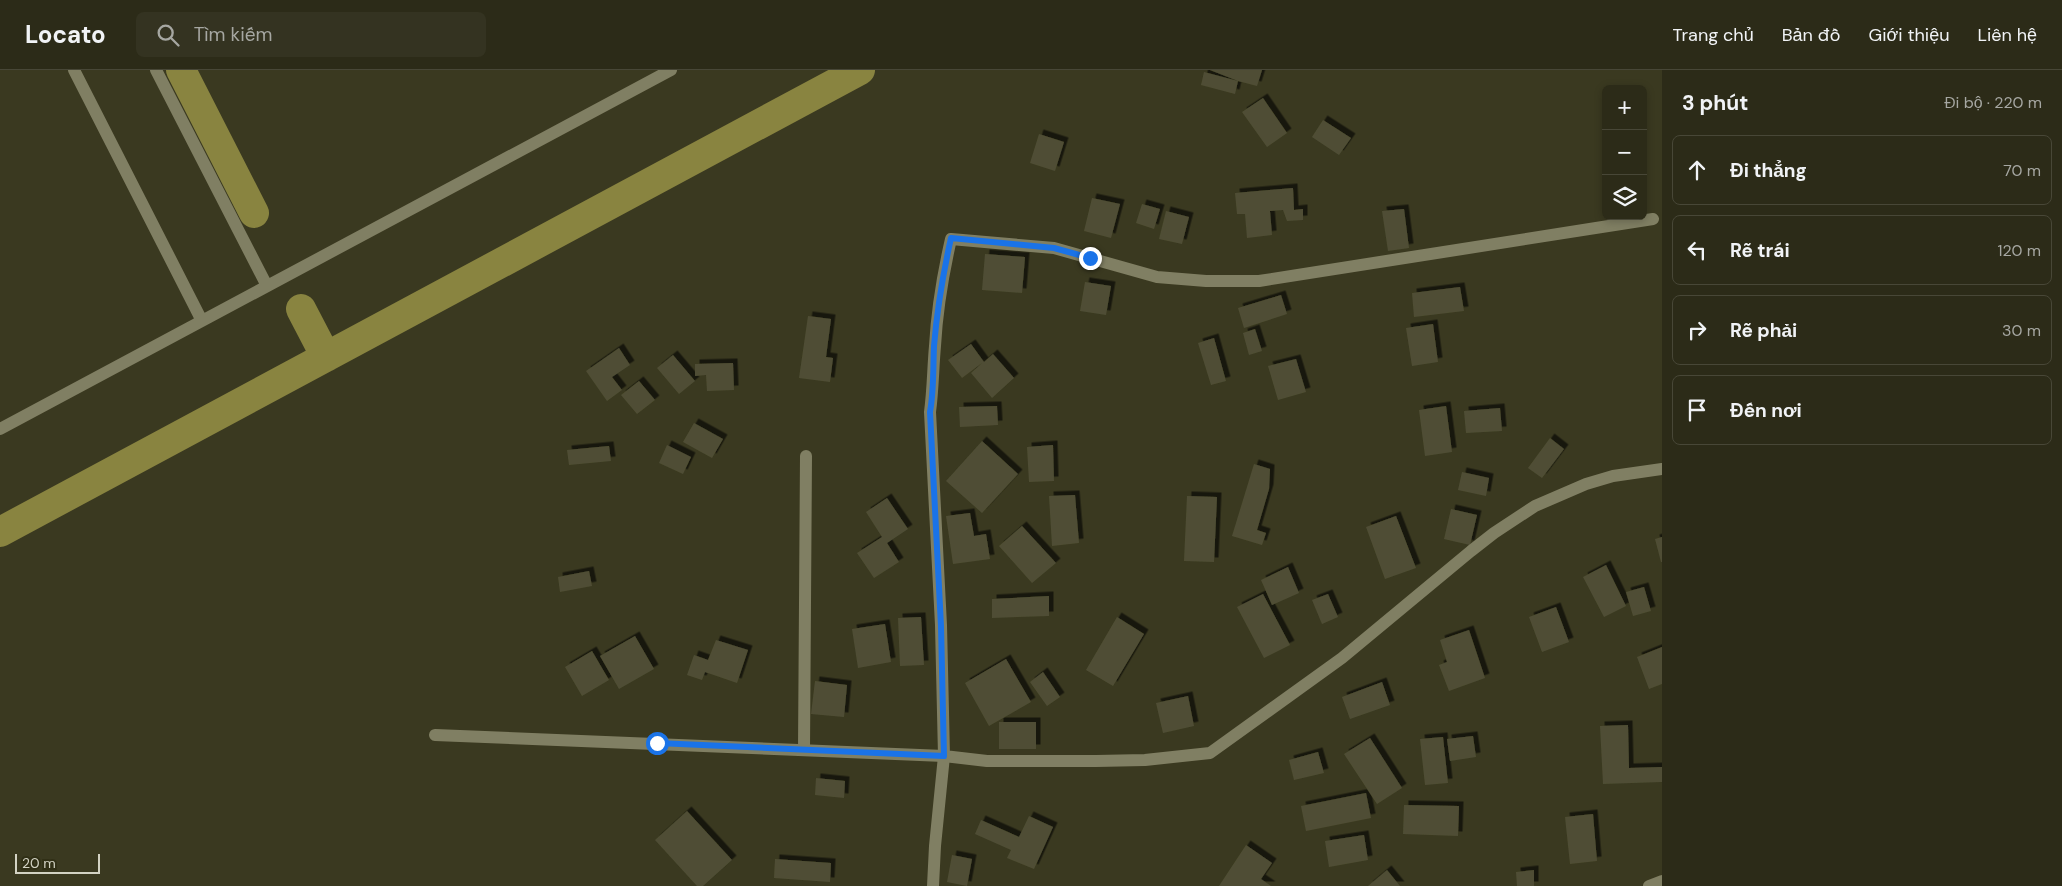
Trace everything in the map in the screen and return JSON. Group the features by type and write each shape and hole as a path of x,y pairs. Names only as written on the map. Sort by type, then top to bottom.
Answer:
{"street":[{"path":"74,70 202,321"},
{"path":"156,70 267,286"},
{"path":"0,429 671,70"},
{"path":"933,886 934,846 944,756 941,626 930,412 934,388 934,346 942,281 951,238 1054,248 1157,278 1206,281 1259,281 1653,219"},
{"path":"804,750 806,456"},
{"path":"435,735 944,756 988,762 1146,760 1210,753 1342,658 1471,551 1535,506 1586,484 1613,476 1662,469"},
{"path":"1649,886 1662,881"}],"building":[{"path":"1210,70 1262,70 1257,86"},
{"path":"1204,72 1238,81 1235,94 1201,85"},
{"path":"1263,98 1287,133 1267,147 1242,112"},
{"path":"1323,120 1351,138 1339,155 1312,137"},
{"path":"1039,134 1064,142 1055,171 1030,163"},
{"path":"1293,188 1294,210 1303,209 1303,220 1287,221 1283,210 1270,211 1272,235 1247,238 1245,214 1237,214 1235,193"},
{"path":"1092,198 1120,204 1111,238 1084,231"},
{"path":"1142,204 1160,209 1154,229 1136,223"},
{"path":"1404,209 1409,248 1388,251 1382,211"},
{"path":"1166,211 1189,217 1182,244 1159,239"},
{"path":"985,254 1025,257 1022,293 982,290"},
{"path":"1085,282 1111,286 1106,315 1080,311"},
{"path":"1460,287 1464,311 1414,317 1412,293"},
{"path":"1281,295 1287,314 1244,328 1238,308"},
{"path":"808,316 831,319 826,357 833,358 830,382 799,378"},
{"path":"1433,324 1438,362 1412,366 1406,328"},
{"path":"1255,329 1262,351 1249,355 1243,333"},
{"path":"1214,338 1226,381 1211,385 1198,343"},
{"path":"971,344 984,362 993,354 1014,378 992,398 971,373 982,363 962,378 948,360"},
{"path":"619,348 630,365 612,377 622,390 607,401 586,371"},
{"path":"673,355 695,381 679,394 657,368"},
{"path":"1296,359 1306,392 1278,400 1268,366"},
{"path":"733,363 734,390 707,391 706,375 695,376 695,364"},
{"path":"639,381 655,400 637,414 621,395"},
{"path":"997,406 998,425 960,427 959,407"},
{"path":"1446,406 1452,452 1425,456 1419,410"},
{"path":"1500,408 1502,431 1466,433 1464,411"},
{"path":"694,423 723,439 712,458 683,442"},
{"path":"1550,438 1564,449 1542,478 1528,468"},
{"path":"982,441 1018,474 982,513 946,481"},
{"path":"667,445 691,457 683,474 659,463"},
{"path":"1053,445 1054,481 1029,482 1027,447"},
{"path":"609,446 611,461 569,465 567,450"},
{"path":"1254,464 1270,469 1269,489 1257,530 1266,533 1262,545 1232,536"},
{"path":"1462,472 1489,478 1486,496 1458,490"},
{"path":"1075,495 1079,543 1052,546 1049,496"},
{"path":"1187,496 1217,497 1214,562 1184,561"},
{"path":"887,498 908,529 887,543 899,562 874,578 857,553 882,537 866,512"},
{"path":"1451,509 1477,515 1470,545 1444,539"},
{"path":"970,513 974,536 986,534 990,559 953,564 946,516"},
{"path":"1396,516 1416,568 1385,579 1366,527"},
{"path":"1022,526 1056,563 1032,583 999,546"},
{"path":"1662,537 1662,562 1661,562 1655,539"},
{"path":"1606,565 1626,606 1604,617 1583,577"},
{"path":"1288,567 1299,593 1272,605 1261,580"},
{"path":"589,571 592,586 560,592 558,577"},
{"path":"1644,587 1651,611 1633,616 1626,592"},
{"path":"1263,594 1290,645 1264,658 1237,607"},
{"path":"1328,594 1338,617 1322,624 1312,600"},
{"path":"1049,596 1049,616 992,618 992,599"},
{"path":"1556,607 1569,642 1542,652 1529,617"},
{"path":"921,617 924,665 900,666 898,618"},
{"path":"1117,617 1144,634 1113,686 1086,670"},
{"path":"885,624 891,662 858,668 852,629"},
{"path":"1469,630 1485,678 1449,691 1439,665 1447,662 1440,640"},
{"path":"635,636 654,669 619,689 600,656"},
{"path":"716,640 748,650 737,683 705,672 702,680 687,675 694,655 708,660"},
{"path":"1662,647 1662,684 1649,689 1637,657"},
{"path":"592,651 609,680 582,696 565,667"},
{"path":"1006,659 1031,702 989,726 965,683"},
{"path":"1043,672 1060,697 1047,706 1030,682"},
{"path":"815,681 847,685 844,717 811,714"},
{"path":"1382,682 1390,705 1350,719 1342,697"},
{"path":"1188,696 1194,726 1163,733 1156,703"},
{"path":"999,722 1036,722 1036,749 999,749"},
{"path":"1628,725 1629,768 1662,767 1662,782 1603,784 1600,726"},
{"path":"1473,736 1476,757 1450,761 1447,739"},
{"path":"1443,737 1448,783 1425,785 1420,739"},
{"path":"1370,738 1402,788 1377,804 1344,754"},
{"path":"1318,752 1324,773 1294,780 1289,760"},
{"path":"816,778 845,781 844,798 815,795"},
{"path":"1366,793 1371,818 1306,831 1301,806"},
{"path":"1404,805 1459,806 1458,836 1403,834"},
{"path":"687,811 732,860 703,886 697,886 655,840"},
{"path":"1593,814 1597,861 1570,864 1565,817"},
{"path":"1029,816 1053,827 1034,869 1007,858 1011,850 975,834 981,820 1019,837"},
{"path":"1364,835 1368,860 1329,867 1325,841"},
{"path":"1246,845 1272,863 1261,879 1271,886 1219,886"},
{"path":"952,855 972,859 967,886 947,882"},
{"path":"775,859 831,863 830,882 774,878"},
{"path":"1387,870 1400,886 1368,886"},
{"path":"1534,870 1534,886 1517,886 1516,872"}],"waterway":[{"path":"181,70 254,213"},
{"path":"0,532 860,70"},
{"path":"301,309 326,357"}],"route":[{"path":"657,743 944,756 941,626 930,412 934,388 934,346 942,281 951,238 1054,248 1090,258"}]}
